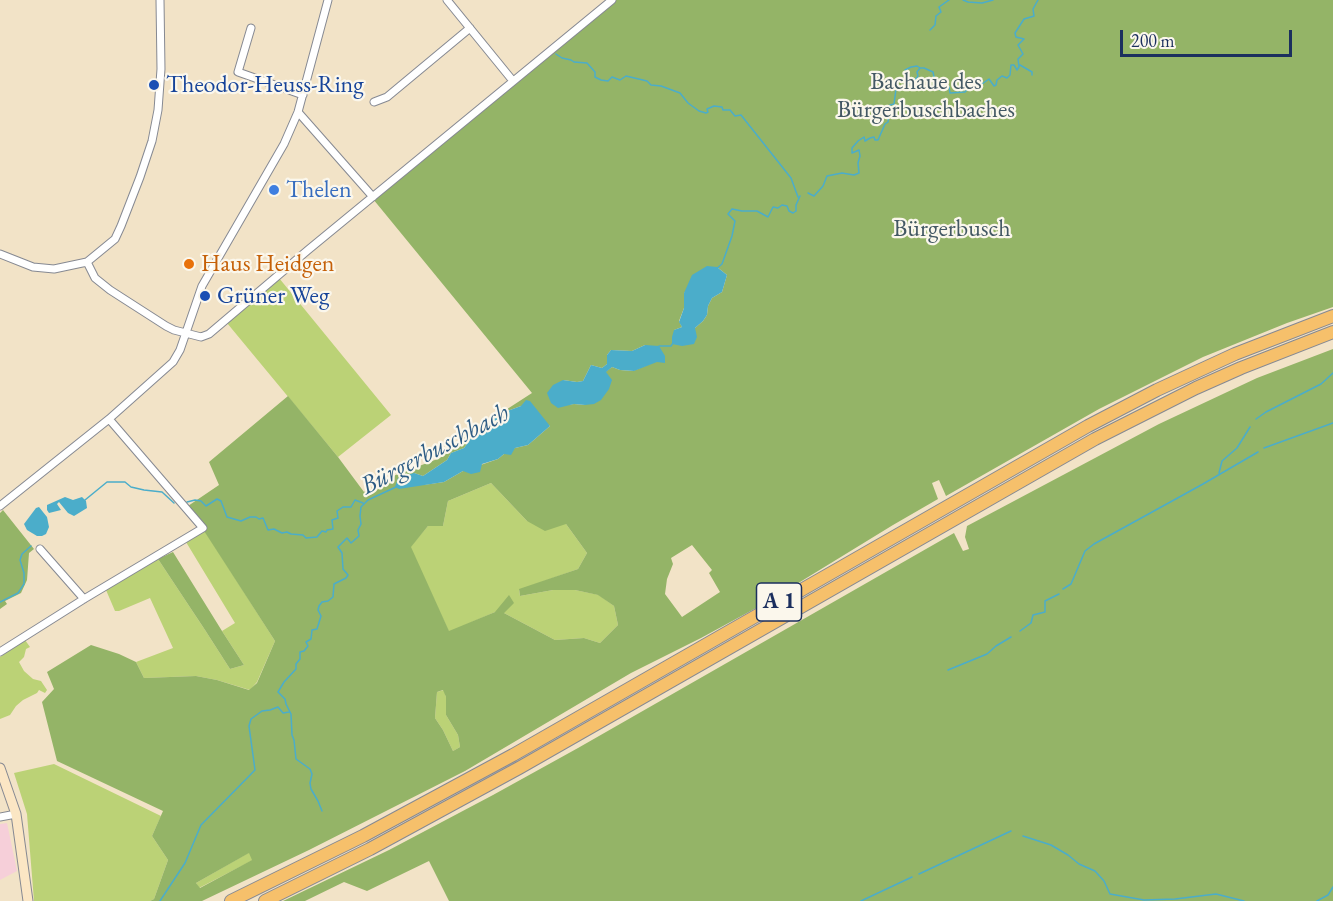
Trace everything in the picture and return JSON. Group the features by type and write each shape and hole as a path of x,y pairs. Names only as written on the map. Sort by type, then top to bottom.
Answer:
{"highway":[{"name":"A 1","path":"231,901 363,836 513,755 1088,426 1157,390 1235,354 1333,316"},
{"name":"A 1","path":"265,901 379,844 519,768 1104,434 1214,380 1333,332"}],"main road":[{"path":"0,768 16,814 28,901"}],"street":[{"path":"0,254 33,267 54,269 87,262 115,239 122,226 152,141 158,110 160,0"},
{"path":"0,506 110,419 173,362 180,350 202,286 284,144 298,112 328,0"},
{"path":"447,0 513,81"},
{"path":"87,262 94,278 166,326 201,337 209,334 612,0"},
{"path":"251,28 238,72 303,95"},
{"path":"374,102 387,97 470,28"},
{"path":"298,112 373,197"},
{"path":"0,652 203,528 110,419"},
{"path":"40,549 84,599"},
{"path":"0,817 16,814"}],"shaded area":[{"path":"7,823 17,871 0,880 0,824"}],"green space":[{"name":"Bürgerbusch","path":"616,0 1333,0 1333,307 1203,357 1099,409 946,496 939,480 932,483 938,499 769,601 631,673 465,771 309,850 202,901 150,901 154,899 168,860 152,836 163,811 57,761 42,702 54,689 47,672 91,645 136,662 144,678 196,676 249,690 257,683 275,641 188,506 219,485 209,462 288,396 364,492 388,478 440,458 467,435 532,393 373,199","holes":["717,267 727,275 722,292 712,298 703,321 695,328 674,330 682,327 679,321 684,308 684,293","645,345 657,361 633,371 612,367 605,372 585,405 567,405 563,380 583,381 591,365 602,368 607,364 607,355 611,350 632,351","521,406 550,426 528,445 515,448 498,459 463,471 444,482 423,485 414,473 423,476 447,460 451,453 464,448 477,430 502,413","491,483 527,521 545,531 566,524 587,553 578,569 519,589 520,596 553,590 575,590 598,595 614,606 618,625 600,643 584,638 555,640 504,613 514,603 509,595 495,612 449,631 411,547 428,526 443,526 448,501","692,545 712,570 709,573 720,592 682,617 665,594 667,579 673,564 671,558","443,690 446,697 446,715 458,735 460,747 453,751 435,718 437,692","249,853 252,860 200,888 196,883"]},
{"path":"279,278 391,415 338,457 227,323"},
{"path":"1333,349 1333,901 449,901 429,861 367,891 344,882 305,901 283,901 389,850 493,795 954,533 963,551 969,549 965,537 967,526 1159,424 1257,378"},
{"path":"491,483 527,521 566,524 587,553 578,569 519,590 520,596 553,590 575,590 599,595 614,606 618,625 600,643 584,638 555,640 504,613 495,612 449,632 410,547 428,526 443,526 448,501"},
{"path":"3,510 34,549 29,553 27,580 21,593 5,601 7,604 0,609 0,513"},
{"path":"205,531 275,641 257,682 250,690 196,676 144,678 136,662 173,648 150,598 115,611 106,590 158,559 230,669 244,665 222,631 235,623 186,542"},
{"path":"173,552 244,665 230,669 158,559"},
{"path":"25,640 30,647 26,649 24,657 19,662 24,671 33,679 41,681 47,690 45,693 39,690 16,706 10,715 0,719 0,657"},
{"path":"444,690 446,715 458,735 460,747 453,751 435,718 437,692"},
{"path":"54,764 161,816 152,836 168,860 154,899 150,901 34,901 27,814 14,773"},
{"path":"250,852 253,860 199,888 196,883"}],"water":[{"path":"707,266 717,267 727,275 722,292 712,298 707,315 695,328 697,337 694,344 682,346 672,344 674,330 682,327 679,322 684,308 684,293 692,275"},
{"path":"645,345 659,346 665,356 665,363 657,362 634,371 612,367 606,372 612,380 609,389 601,400 594,404 574,404 558,408 551,403 547,393 553,385 563,380 583,381 591,365 602,368 607,364 607,355 611,350 632,351"},
{"path":"526,400 530,401 550,426 528,445 515,448 511,455 504,454 498,459 482,464 480,472 471,474 463,471 444,482 399,489 395,487 398,478 414,473 423,476 447,460 451,453 464,448 477,430 502,413 521,406"},
{"path":"65,497 73,500 82,497 86,501 87,508 74,516 68,513 59,502 57,504 61,510 49,513 47,505"},
{"path":"39,507 47,517 49,527 46,534 42,536 37,536 27,530 24,524"}],"waterway":[{"path":"930,30 935,25 936,16 941,12 939,7 949,0"},
{"path":"963,0 982,3 993,0"},
{"name":"Bürgerbuschbach","path":"808,193 814,196 823,186 827,176 859,173 859,150 852,153 852,148 864,137 865,141 874,137 878,140 888,122 887,112 890,105 894,104 896,89 915,80 920,68 933,72 933,80 937,81 940,90 944,86 949,87 950,93 965,92 973,83 982,84 989,79 994,86 1002,76 1007,78 1010,75 1011,65 1014,65 1017,70 1018,59 1023,54 1018,45 1024,39 1016,37 1015,33 1024,19 1034,16 1033,9 1038,0"},
{"path":"556,54 574,62 587,63 595,72 595,77 601,80 608,81 612,77 620,80 626,76 647,81 651,85 680,93 699,111 706,113 707,109 714,106 730,110 735,116 741,115 791,178 798,197"},
{"path":"1020,65 1032,72 1032,75"},
{"path":"905,70 917,66 920,68"},
{"name":"Bürgerbuschbach","path":"716,269 722,264 732,236 735,221 728,214 732,209 757,211 768,217 773,207 778,208 782,205 787,206 793,213 796,211 800,196"},
{"name":"Bürgerbuschbach","path":"659,346 671,346 673,343"},
{"path":"1256,419 1321,384 1333,373"},
{"path":"1264,448 1333,423"},
{"path":"1219,473 1222,461 1237,448 1250,427"},
{"path":"1063,589 1071,584 1085,551 1094,544 1258,452"},
{"path":"85,500 107,482 125,482 131,487 162,492 174,503"},
{"name":"Bürgerbuschbach","path":"322,811 311,789 310,769 296,759 291,714 285,699 278,692 296,669 300,652 308,646 306,642 311,639 312,630 317,629 321,616 319,606 333,597 334,584 348,575 343,569 342,553 338,547 347,538 351,543 359,536 361,507 368,500 396,487"},
{"path":"187,502 201,501 206,506 217,499 221,501 227,517 241,521 250,517 263,518 268,530 274,529 282,533 303,535 306,538 317,537 322,531 333,529 332,520 338,518 337,511 343,507 351,507 355,500 363,503"},
{"path":"0,602 18,593 24,584 24,573 20,560 22,554 31,546"},
{"path":"1020,631 1031,623 1033,615 1045,612 1045,601 1059,594"},
{"path":"948,670 987,654 1011,637"},
{"name":"Bürgerbuschbach","path":"160,901 185,863 201,825 255,770 249,726 251,719 262,711 278,707 283,713 289,712"},
{"path":"919,874 1011,831"},
{"path":"1023,836 1051,845 1079,864 1095,871 1104,881 1110,894 1144,900 1216,894 1244,901"},
{"path":"861,901 912,877"},
{"path":"1317,901 1328,895 1333,887"}],"place":[{"name":"Theodor-Heuss-Ring","path":"154,85"},
{"name":"Thelen","path":"274,190"},
{"name":"Haus Heidgen","path":"189,264"},
{"name":"Grüner Weg","path":"205,296"}],"park label":[{"name":"Bachaue des Bürgerbuschbaches","path":"926,96"}]}
